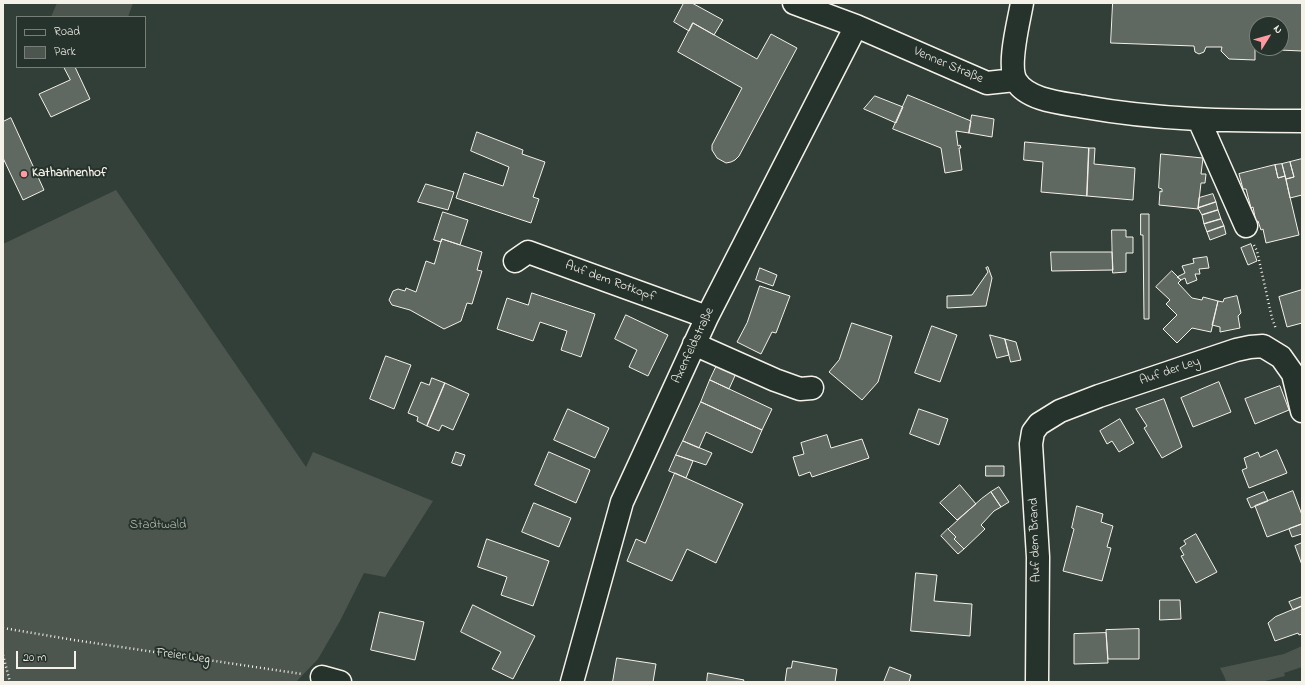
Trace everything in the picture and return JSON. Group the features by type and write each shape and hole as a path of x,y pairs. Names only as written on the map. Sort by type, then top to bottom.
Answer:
{"street":[{"name":"Venner Straße","path":"794,3 856,26 987,83 1015,80"},
{"path":"1022,3 1013,52 1012,67 1015,80 1022,88 1048,101 1157,117 1199,120 1302,121"},
{"name":"Axenfeldstraße","path":"572,682 622,502 707,317 856,26"},
{"path":"1199,120 1246,226"},
{"name":"Auf dem Rotkopf","path":"515,261 528,252 707,317"},
{"path":"694,344 781,382 800,389 812,388"},
{"name":"Auf der Ley","path":"1060,411 1099,396 1236,350 1263,346 1281,357"},
{"path":"1281,357 1298,374 1302,411"},
{"name":"Auf dem Brand","path":"1037,682 1038,557 1031,444 1033,432 1039,424 1060,411"}],"path":[{"path":"1246,226 1257,251 1272,318 1278,333 1281,357"},
{"name":"Freier Weg","path":"3,628 331,680"},
{"path":"3,655 10,682"}],"green space":[{"path":"57,3 133,3 128,16 51,16"},
{"name":"Stadtwald","path":"116,190 306,467 313,452 433,501 385,577 364,573 340,621 318,659 296,682 3,682 3,244"},
{"path":"1302,646 1302,667 1284,673 1285,676 1261,682 1226,682 1220,668 1284,654"}],"building":[{"path":"684,3 692,3 723,20 714,35 693,23 689,31 674,22"},
{"path":"1113,3 1302,3 1302,51 1289,50 1289,16 1249,16 1249,56 1255,56 1255,60 1229,59 1221,51 1222,47 1206,47 1204,52 1199,54 1195,52 1194,46 1111,43"},
{"path":"693,23 757,59 771,34 797,48 739,156 731,162 726,163 717,158 712,150 712,145 742,88 678,52"},
{"path":"64,68 75,68 90,99 51,117 39,94 70,80"},
{"path":"908,95 971,121 969,133 956,131 958,146 960,145 961,148 959,148 962,170 945,173 941,148 893,129"},
{"path":"875,96 903,107 896,123 864,109"},
{"path":"972,115 994,119 992,137 969,133"},
{"name":"Katharinenhof","path":"11,118 44,190 23,200 3,158 3,122"},
{"path":"477,132 523,150 522,154 545,162 533,197 539,199 531,223 456,198 464,173 503,186 509,167 471,151"},
{"path":"1025,142 1089,148 1087,196 1041,192 1043,162 1024,160"},
{"path":"1089,148 1095,148 1094,164 1135,168 1133,200 1087,196"},
{"path":"1161,154 1203,158 1201,174 1206,174 1205,183 1201,183 1198,209 1159,205 1160,191 1162,192 1162,189 1159,188"},
{"path":"1302,159 1302,195 1290,198 1286,179 1294,177 1290,162"},
{"path":"1290,162 1294,177 1286,179 1282,164"},
{"path":"1282,164 1285,176 1278,178 1275,165"},
{"path":"1275,165 1278,178 1285,176 1299,235 1266,243 1263,229 1261,230 1258,221 1256,222 1253,207 1251,208 1246,189 1243,189 1239,174"},
{"path":"426,184 454,192 448,210 418,202"},
{"path":"1213,194 1216,202 1198,208 1199,198"},
{"path":"1216,202 1218,210 1202,215 1198,208"},
{"path":"1218,210 1221,219 1204,224 1202,215"},
{"path":"443,212 468,220 460,245 442,239 441,242 434,240"},
{"path":"1141,214 1149,214 1149,319 1144,319 1143,235 1141,235"},
{"path":"1221,219 1224,226 1207,232 1204,224"},
{"path":"1224,226 1226,234 1210,240 1207,232"},
{"path":"1112,230 1126,230 1126,237 1133,237 1133,253 1126,253 1126,272 1113,273"},
{"path":"442,239 482,252 477,270 482,271 472,304 467,303 461,321 444,329 410,310 392,305 389,300 393,291 398,289 405,291 406,288 416,292 426,261 434,264"},
{"path":"1251,244 1257,261 1248,265 1241,248"},
{"path":"1051,252 1112,252 1113,270 1052,271"},
{"path":"1207,257 1209,268 1199,269 1200,274 1195,274 1197,280 1187,284 1185,278 1181,280 1177,277 1185,273 1182,266 1194,263 1193,259"},
{"path":"988,267 992,278 986,306 947,308 947,296 972,295 988,272 986,268"},
{"path":"760,268 777,275 773,286 756,280"},
{"path":"1172,271 1181,280 1178,283 1192,298 1202,300 1203,297 1218,301 1211,332 1192,328 1177,343 1163,329 1177,315 1166,304 1170,300 1156,287"},
{"path":"760,286 790,296 776,333 772,332 761,354 737,342 747,323"},
{"path":"1302,290 1302,323 1287,327 1279,297"},
{"path":"532,293 595,314 581,357 561,350 567,331 540,322 533,341 497,329 507,298 528,305"},
{"path":"1237,296 1241,313 1238,316 1240,328 1220,332 1220,327 1212,325 1218,301 1223,302 1224,299"},
{"path":"626,315 668,335 648,376 629,367 637,350 615,339"},
{"path":"852,323 892,336 878,382 862,400 829,372 839,360"},
{"path":"932,326 957,335 940,382 915,373"},
{"path":"990,335 1005,339 1009,355 997,358"},
{"path":"1005,339 1016,342 1021,360 1011,362"},
{"path":"386,356 411,365 394,409 370,399"},
{"path":"718,363 738,369 729,389 710,380"},
{"path":"432,378 445,383 427,426 417,421 418,417 408,413 421,382 429,385"},
{"path":"710,380 772,409 762,430 701,402"},
{"path":"1219,382 1231,412 1193,427 1181,398"},
{"path":"445,383 469,394 453,430 442,425 439,431 427,426"},
{"path":"1280,386 1289,410 1255,424 1245,399"},
{"path":"1164,399 1182,447 1162,458 1144,428 1147,426 1136,409"},
{"path":"701,402 762,430 752,453 706,432 699,448 683,441"},
{"path":"568,409 609,428 595,458 554,440"},
{"path":"919,409 948,419 939,445 910,434"},
{"path":"1120,419 1134,443 1119,452 1112,441 1107,444 1100,431"},
{"path":"827,435 831,448 862,439 869,458 812,477 810,472 799,476 793,457 804,454 801,443"},
{"path":"683,441 712,453 706,465 676,455"},
{"path":"1277,450 1287,473 1249,488 1242,470 1247,468 1244,458 1258,452 1260,457"},
{"path":"456,452 465,455 461,466 452,463"},
{"path":"549,452 590,470 576,503 535,485"},
{"path":"676,455 693,461 686,478 669,471"},
{"path":"986,466 1004,466 1004,476 986,476"},
{"path":"675,473 743,504 716,563 687,549 672,581 627,561 636,539 645,543"},
{"path":"960,485 976,504 957,520 940,503"},
{"path":"999,487 1009,502 1001,507 991,492"},
{"path":"1293,491 1302,515 1302,524 1267,537 1255,506"},
{"path":"991,492 1001,507 994,511 981,525 985,529 964,549 954,539 956,537 948,529 981,499"},
{"path":"1264,492 1268,501 1251,508 1247,499"},
{"path":"534,503 571,518 559,547 522,532"},
{"path":"1077,506 1103,514 1101,522 1113,526 1107,547 1111,548 1102,581 1063,571 1074,529 1072,528"},
{"path":"1302,524 1302,534 1292,537 1289,529"},
{"path":"948,529 956,537 954,539 964,549 958,554 941,536"},
{"path":"1196,534 1217,572 1196,583 1181,556 1184,555 1180,548 1186,544 1184,541"},
{"path":"487,539 549,561 533,606 501,595 507,577 478,567"},
{"path":"1302,543 1302,565 1295,546"},
{"path":"916,573 937,575 934,601 972,604 970,636 911,631"},
{"path":"1302,597 1302,606 1293,610 1289,602"},
{"path":"1160,600 1180,600 1181,619 1160,620"},
{"path":"473,605 535,636 513,679 492,669 501,652 461,632"},
{"path":"1302,606 1302,634 1299,635 1298,633 1275,641 1268,623 1275,617"},
{"path":"380,612 424,622 415,660 371,650"},
{"path":"1139,629 1139,659 1108,659 1106,630"},
{"path":"1106,633 1108,663 1074,664 1074,634"},
{"path":"617,658 656,664 653,682 613,682"},
{"path":"793,661 837,669 835,682 785,682 787,668 791,668"},
{"path":"890,667 911,675 909,682 884,682"},
{"path":"708,673 744,680 743,682 707,682"}],"place":[{"name":"Katharinenhof","path":"24,174"}]}
